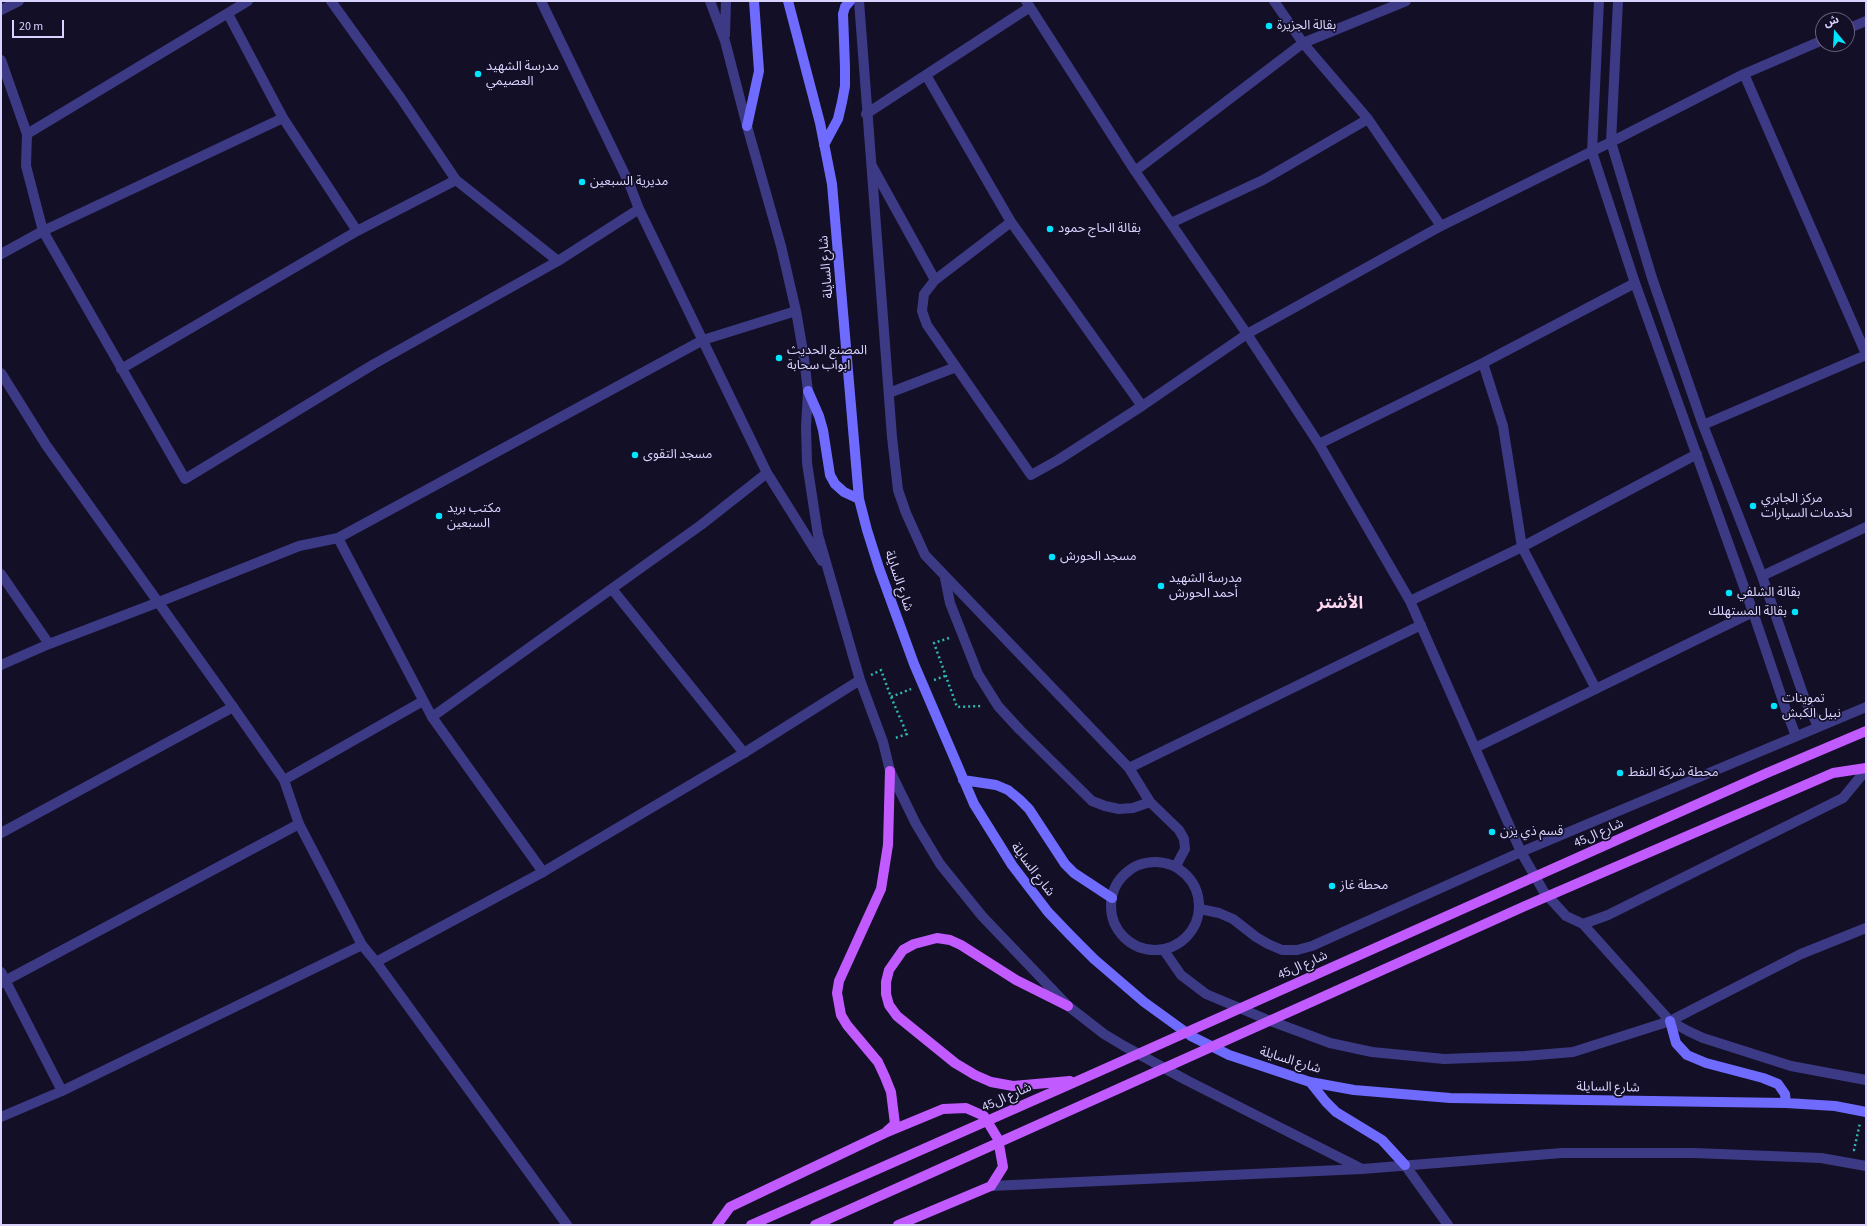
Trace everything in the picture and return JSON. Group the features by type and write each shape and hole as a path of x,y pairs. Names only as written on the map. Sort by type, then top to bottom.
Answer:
{"main road":[{"path":"747,126 758,71 754,1"},
{"name":"شارع السايلة","path":"788,1 824,145 832,184 859,499 879,568 909,650 963,780 993,837 1012,865 1048,912 1094,959 1144,1002 1191,1036 1229,1055 1310,1082 1354,1090 1450,1098 1786,1103 1835,1106 1866,1112"},
{"path":"824,145 838,119 845,86 843,14 845,7 850,1"},
{"path":"808,391 819,416 823,430 830,475 835,484 844,492 859,499"},
{"name":"شارع ال45","path":"751,1225 1767,773 1866,731"},
{"path":"815,1225 1083,1106 1304,1004 1775,798 1833,773 1866,769"},
{"path":"885,1133 895,1124 894,1108 887,1082 878,1062 847,1025 841,1015 837,993 839,981 881,888 888,845 890,771"},
{"path":"963,780 996,785 1008,790 1029,809 1065,864 1074,873 1112,898"},
{"path":"1068,1006 1016,980 961,945 950,940 937,938 920,942 903,950 889,970 886,982 886,994 890,1005 897,1016 955,1063 975,1075 991,1082 1013,1086 1047,1084 1082,1079"},
{"path":"1670,1021 1676,1043 1687,1056 1706,1063 1764,1078 1778,1084 1785,1094 1786,1103"},
{"path":"1310,1082 1336,1112 1382,1140 1406,1165"},
{"path":"718,1225 730,1207 885,1133 943,1109 966,1108 984,1116 998,1139 1003,1167 991,1186 898,1225"}],"street":[{"path":"1,10 19,1"},
{"path":"27,134 248,1"},
{"path":"331,1 400,96 456,180 558,261"},
{"path":"541,1 629,183 639,209 704,340 767,473 827,570"},
{"path":"710,1 725,41 781,246 796,312 808,391 806,427 807,463 818,535 860,680 883,742 890,771 916,824 940,864 982,916 1068,1006 1124,1046 1186,1080 1362,1169"},
{"path":"725,41 726,1"},
{"path":"859,1 866,114 898,490 914,532 925,555 945,578 1129,768 1150,802 1179,830 1184,839 1185,849 1176,866"},
{"path":"1274,1 1302,43 1368,119 1441,226"},
{"path":"1135,171 1302,43 1406,1"},
{"path":"1599,1 1592,152 1635,283 1796,736"},
{"path":"1618,1 1611,142 1652,278 1703,425 1762,576 1805,700 1818,726"},
{"path":"866,114 926,75 1028,4 1135,171 1247,334 1320,444 1410,601 1521,852 1544,892 1566,916 1583,924 1670,1021 1703,1038 1791,1066 1866,1080"},
{"path":"228,14 283,118 357,232"},
{"path":"1855,26 1866,21"},
{"path":"1011,222 935,280 924,294 922,311 927,325 1031,475 1058,460 1142,406 1247,334 1441,226 1592,152 1744,74 1815,43"},
{"path":"1,60 27,134 26,166 43,231 185,478 374,364 558,261 639,209"},
{"path":"1703,425 1866,354 1744,74"},
{"path":"926,75 1011,222 1142,406"},
{"path":"1,254 43,231 283,118"},
{"path":"1171,223 1263,180 1368,119"},
{"path":"870,163 935,280"},
{"path":"121,369 357,232 456,180"},
{"path":"1320,444 1483,363 1635,283"},
{"path":"1,665 49,644 299,546 338,538 704,340 796,312"},
{"path":"1483,363 1503,426 1522,547 1596,689"},
{"path":"889,393 956,367"},
{"path":"1,373 46,445 234,706 284,780 299,824 362,945 376,962 567,1225"},
{"path":"1410,601 1522,547 1697,454"},
{"path":"432,717 701,525 767,473"},
{"path":"1762,576 1866,527"},
{"path":"338,538 432,717 543,872"},
{"path":"1,574 49,644"},
{"path":"945,578 950,603 961,634 978,674 998,706 1020,730 1092,801 1119,809 1133,808 1150,802"},
{"path":"612,589 744,752"},
{"path":"1475,748 1753,612"},
{"path":"1129,768 1421,625"},
{"path":"376,962 543,872 744,752 860,680"},
{"path":"284,780 423,700"},
{"path":"1,833 234,706"},
{"path":"1200,909 1219,913 1233,919 1256,937 1282,950 1297,950 1312,946 1521,852 1866,707"},
{"path":"1583,924 1608,915 1843,798 1866,769"},
{"path":"3,982 299,824"},
{"path":"1149,862 1163,862 1176,866 1186,874 1194,884 1199,896 1200,909 1197,921 1188,935 1174,946 1151,950 1139,947 1129,941 1120,932 1114,922 1111,910 1112,898 1116,885 1124,874 1136,866 1149,862"},
{"path":"1163,949 1181,975 1206,994 1268,1020 1330,1043 1372,1052 1444,1059 1526,1056 1573,1052 1670,1021 1800,954 1866,928"},
{"path":"1,1117 62,1091 362,945"},
{"path":"1,972 3,982 62,1091"},
{"path":"991,1186 1362,1169 1562,1154 1694,1153 1821,1158 1866,1166"},
{"path":"1406,1165 1448,1225"}],"path":[{"path":"934,643 957,707 998,706"},
{"path":"881,670 907,734"}],"place":[{"name":"بقالة الجزيرة","path":"1269,26"},
{"name":"مدرسة الشهيد العصيمي","path":"478,74"},
{"name":"مديرية السبعين","path":"582,182"},
{"name":"بقالة الحاج حمود","path":"1050,229"},
{"name":"المصنع الحديث ابواب سحابة","path":"779,358"},
{"name":"مسجد التقوى","path":"635,455"},
{"name":"مركز الجابري لخدمات السيارات","path":"1753,506"},
{"name":"مكتب بريد السبعين","path":"439,516"},
{"name":"مسجد الحورش","path":"1052,557"},
{"name":"مدرسة الشهيد أحمد الحورش","path":"1161,586"},
{"name":"بقالة الشلفي","path":"1729,593"},
{"name":"بقالة المستهلك","path":"1795,612"},
{"name":"تموينات نبيل الكبش","path":"1774,706"},
{"name":"محطة شركة النفط","path":"1620,773"},
{"name":"قسم ذي يزن","path":"1492,832"},
{"name":"محطة غاز","path":"1332,886"}],"district":[{"name":"الأشتر","path":"1340,604"}]}
